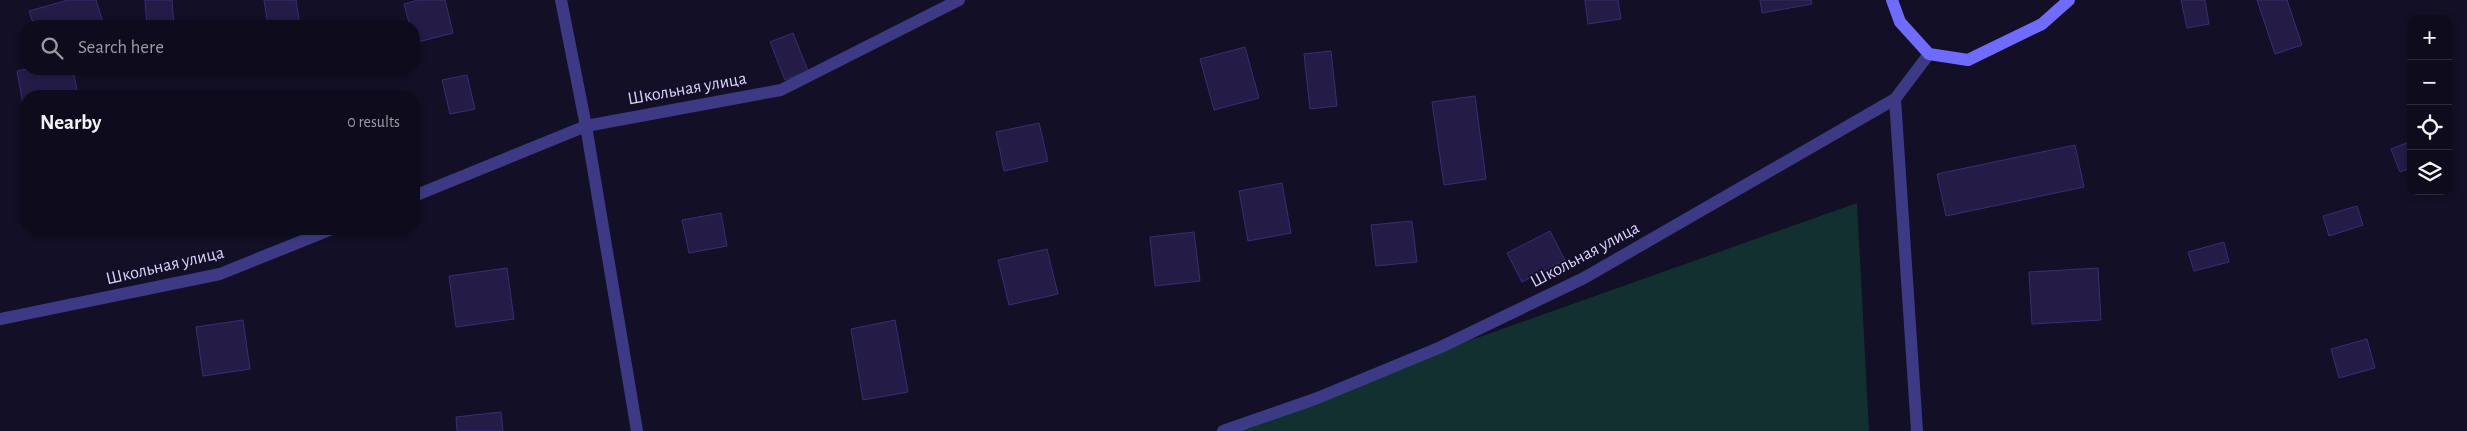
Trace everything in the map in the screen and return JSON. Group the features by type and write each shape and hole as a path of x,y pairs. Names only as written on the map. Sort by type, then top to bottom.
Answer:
{"main road":[{"path":"1892,0 1900,22 1929,54 1968,60 2042,24 2069,0"}],"street":[{"path":"562,0 586,126 637,431"},
{"name":"Школьная улица","path":"420,194 586,126 781,90 959,0"},
{"name":"Школьная улица","path":"1223,431 1315,399 1441,347 1584,278 1894,99 1929,54"},
{"path":"1894,99 1917,431"},
{"name":"Школьная улица","path":"0,319 220,274 317,235"}],"green space":[{"path":"1857,203 1869,431 1215,431"}],"building":[{"path":"68,0 96,0 102,20 32,20 29,11"},
{"path":"145,0 172,0 174,20 147,20"},
{"path":"264,0 296,0 299,20 267,20"},
{"path":"418,0 445,0 453,33 420,41 420,20 408,20 404,4"},
{"path":"1585,0 1618,0 1621,19 1588,24"},
{"path":"1760,0 1811,0 1812,4 1762,13"},
{"path":"2181,0 2205,0 2209,24 2187,28"},
{"path":"2257,0 2287,0 2302,45 2275,54"},
{"path":"793,33 808,71 785,80 770,42"},
{"path":"1245,47 1259,98 1214,110 1200,59"},
{"path":"1331,51 1337,106 1310,109 1304,54"},
{"path":"20,70 20,75 74,75 77,90 20,90 17,71"},
{"path":"467,75 475,109 450,114 442,80"},
{"path":"1475,96 1486,179 1444,185 1432,102"},
{"path":"1039,123 1048,161 1004,171 996,132"},
{"path":"2407,143 2407,169 2400,172 2391,149"},
{"path":"2075,145 2084,187 1946,216 1937,174"},
{"path":"1282,183 1291,233 1248,241 1239,191"},
{"path":"2357,206 2363,225 2329,236 2323,216"},
{"path":"721,213 727,246 689,253 682,220"},
{"path":"1412,221 1417,262 1376,266 1371,225"},
{"path":"1550,231 1565,260 1522,282 1507,253"},
{"path":"1194,232 1200,281 1155,286 1150,237"},
{"path":"2224,242 2229,262 2194,271 2188,252"},
{"path":"1047,249 1058,294 1009,305 998,260"},
{"path":"507,268 514,319 456,327 449,276"},
{"path":"2098,268 2101,320 2032,324 2029,272"},
{"path":"243,320 250,369 203,376 196,327"},
{"path":"895,320 908,392 863,400 851,329"},
{"path":"2367,339 2375,368 2339,378 2331,349"},
{"path":"501,412 503,431 457,431 456,417"}]}
